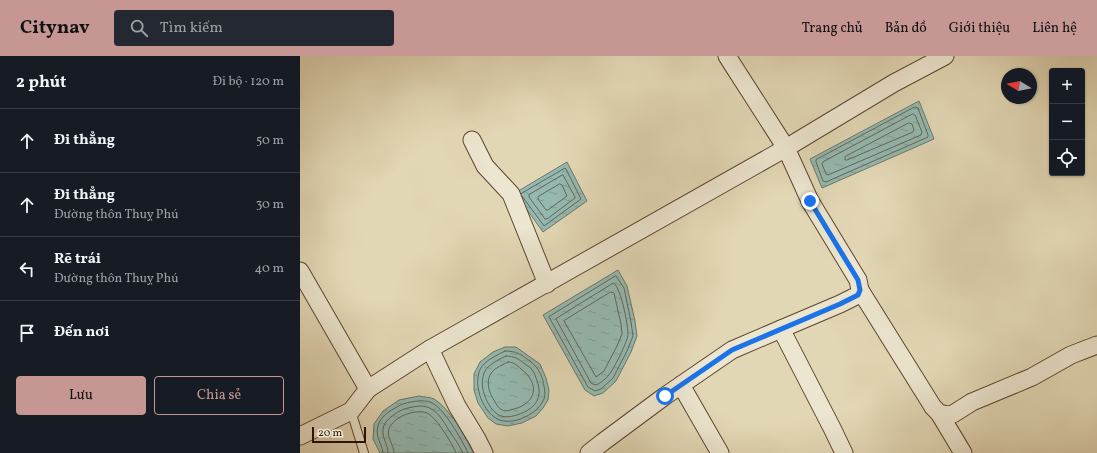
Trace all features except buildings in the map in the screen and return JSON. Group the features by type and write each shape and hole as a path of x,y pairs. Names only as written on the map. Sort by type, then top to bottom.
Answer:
{"street":[{"path":"727,56 786,148 810,201 858,280 860,290 963,453"},
{"path":"300,436 351,411 368,389 430,350 786,148 894,83 945,56"},
{"path":"472,140 486,166 511,194 547,284"},
{"path":"300,271 368,389"},
{"path":"590,453 602,442 732,350 854,298 858,295 860,290"},
{"path":"782,329 844,453"},
{"path":"939,413 947,415 953,414 972,402 1032,377 1071,355 1097,345"},
{"path":"430,350 458,406 484,453"},
{"path":"681,385 720,453"}],"lane":[{"path":"351,411 364,453"}],"water":[{"path":"919,101 934,139 822,188 810,159"},
{"path":"567,162 587,201 543,232 515,193"},
{"path":"618,270 627,286 637,336 631,352 616,381 603,393 594,396 585,390 543,315"},
{"path":"505,347 516,347 540,364 549,390 548,400 536,416 522,423 508,426 496,424 488,418 478,403 474,390 474,374 480,362 493,352"},
{"path":"419,396 434,399 446,409 461,431 473,453 380,453 373,439 374,424 383,411 399,400"}],"route":[{"path":"665,396 732,350 858,295 860,290 858,280 810,201"}]}
